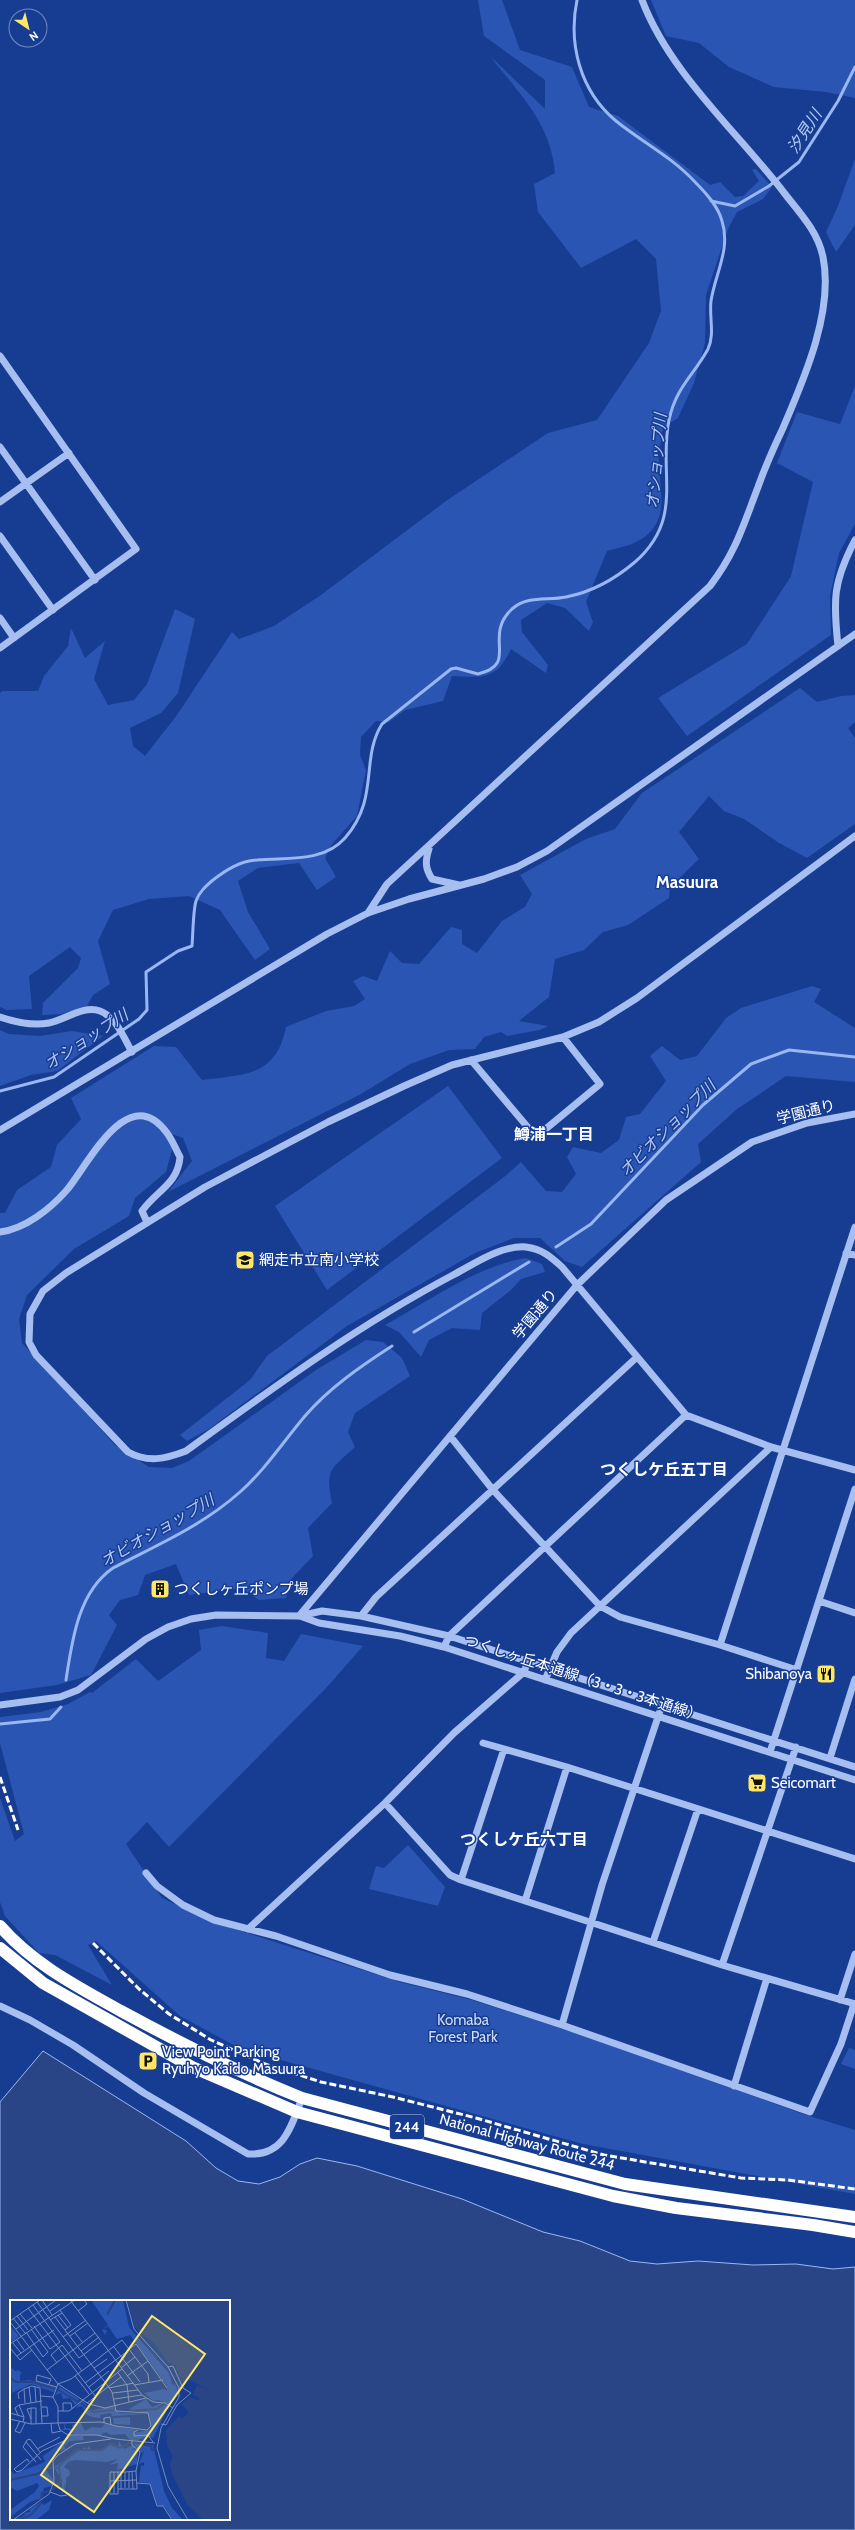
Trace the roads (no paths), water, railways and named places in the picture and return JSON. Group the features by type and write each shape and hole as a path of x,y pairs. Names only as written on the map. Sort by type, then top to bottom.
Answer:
{"highway":[{"name":"National Highway Route 244","path":"0,1926 30,1957 84,1991 181,2044 302,2098 625,2184 855,2217"},
{"name":"National Highway Route 244","path":"0,1948 43,1982 192,2067 297,2112 613,2196 676,2208 813,2225 855,2232"}],"street":[{"path":"368,913 387,884 430,847 688,608 714,581 738,542 758,485 800,388 815,344 824,298 825,277 818,239 773,177 669,52 654,29 642,0"},
{"path":"0,356 136,549 0,648"},
{"path":"0,447 95,580"},
{"path":"0,502 69,453"},
{"path":"0,536 54,610"},
{"path":"838,646 834,598 842,565 855,540"},
{"path":"0,618 14,638"},
{"path":"0,1130 327,934 368,913 409,899 461,886 517,867 547,851 855,634"},
{"path":"855,836 637,998 599,1022 563,1037 452,1065 404,1086 328,1122 230,1173 147,1222 55,1281 35,1303 30,1314 28,1329 29,1342 36,1355 119,1443 140,1458 166,1459 186,1451 339,1342 403,1302 504,1251 525,1247 544,1252 562,1267 636,1358 686,1415 771,1447 855,1470"},
{"path":"430,847 425,860 426,870 432,879 461,886"},
{"path":"0,1017 15,1022 49,1023 84,1011 99,1011 112,1020 123,1035 132,1052"},
{"path":"471,1060 536,1137 600,1084 563,1037"},
{"name":"学園通り","path":"299,1616 577,1284 666,1200 726,1158 752,1142 778,1131 835,1116 855,1114"},
{"path":"0,1232 25,1223 48,1209 74,1181 105,1135 120,1124 138,1118 146,1118 167,1132 180,1158 176,1178 148,1203 142,1211 147,1222"},
{"path":"720,1645 782,1449 855,1227"},
{"path":"846,1253 855,1256"},
{"path":"361,1616 376,1597 636,1358"},
{"path":"444,1647 449,1636 686,1415"},
{"path":"450,1436 493,1490 600,1606 620,1617 720,1645 797,1670"},
{"path":"545,1680 549,1668 563,1641 771,1447"},
{"path":"770,1752 855,1489"},
{"path":"818,1601 855,1613"},
{"name":"つくしヶ丘本通線（3・3・3本通線）","path":"0,1705 60,1697 78,1690 146,1639 168,1627 191,1619 216,1615 299,1616 322,1611 361,1616 449,1636 855,1767"},
{"name":"つくしヶ丘本通線（3・3・3本通線）","path":"299,1616 319,1623 400,1636 444,1647 855,1780"},
{"path":"248,1929 385,1803 454,1733 524,1672 528,1661"},
{"path":"830,1758 855,1679"},
{"path":"562,2025 591,1921 662,1705"},
{"path":"483,1743 567,1767 766,1832 855,1859"},
{"path":"722,1965 796,1747"},
{"path":"461,1880 504,1749"},
{"path":"525,1901 567,1767"},
{"path":"146,1873 158,1886 183,1904 214,1920 276,1936 390,1975 449,1989 562,2025 810,2112 841,2044 854,2004 722,1965 591,1921 461,1880 450,1875 385,1803"},
{"path":"653,1942 698,1809"},
{"path":"840,2000 855,1954"},
{"path":"734,2086 767,1978"},
{"path":"0,2006 30,2020 66,2041 144,2093 248,2154 260,2154 272,2151 280,2143 297,2112 302,2098"}],"waterway":[{"name":"オショップ川","path":"0,1091 54,1077 139,1019 147,1010 146,972 178,951 192,946 196,901 201,892 208,885 218,876 245,862 304,857 326,852 336,846 345,838 356,823 362,808 366,794 372,751 382,724 451,669 456,668 478,674 497,664 499,656 500,630 504,619 512,609 531,600 576,595 603,584 635,562 650,545 660,529 665,512 667,495 666,440 669,420 676,399 703,358 710,343 711,301 724,251 724,231 718,210 699,186 667,157 616,121 593,96 585,81 576,50 574,33 577,0"},
{"name":"汐見川","path":"711,201 735,206 769,186 799,162 838,101 855,67"},
{"name":"オビオショップ川","path":"556,1247 591,1224 703,1105 751,1064 789,1050 855,1057"},
{"name":"オビオショップ川","path":"414,1332 529,1262"},
{"name":"オビオショップ川","path":"66,1680 74,1634 79,1618 84,1604 101,1578 113,1568 195,1525 225,1504 240,1492 258,1474 305,1416 324,1396 357,1370 392,1346"},
{"name":"オビオショップ川","path":"0,1724 50,1719 61,1707"}],"railway":[{"path":"0,1777 18,1830"},
{"path":"93,1943 139,1989 169,2014 211,2040 265,2064 321,2082 393,2097 476,2118 604,2155 741,2178 788,2180 855,2189"}],"place":[{"name":"網走市立南小学校","path":"245,1260"},
{"name":"つくしヶ丘ポンプ場","path":"160,1589"},
{"name":"Shibanoya","path":"826,1674"},
{"name":"Seicomart","path":"757,1783"},
{"name":"View Point Parking Ryuhyo Kaido Masuura","path":"148,2061"}],"district":[{"name":"Masuura","path":"687,882"},
{"name":"鱒浦一丁目","path":"554,1134"},
{"name":"つくしケ丘五丁目","path":"664,1469"},
{"name":"つくしケ丘六丁目","path":"524,1839"}],"park label":[{"name":"Komaba Forest Park","path":"463,2028"}]}
